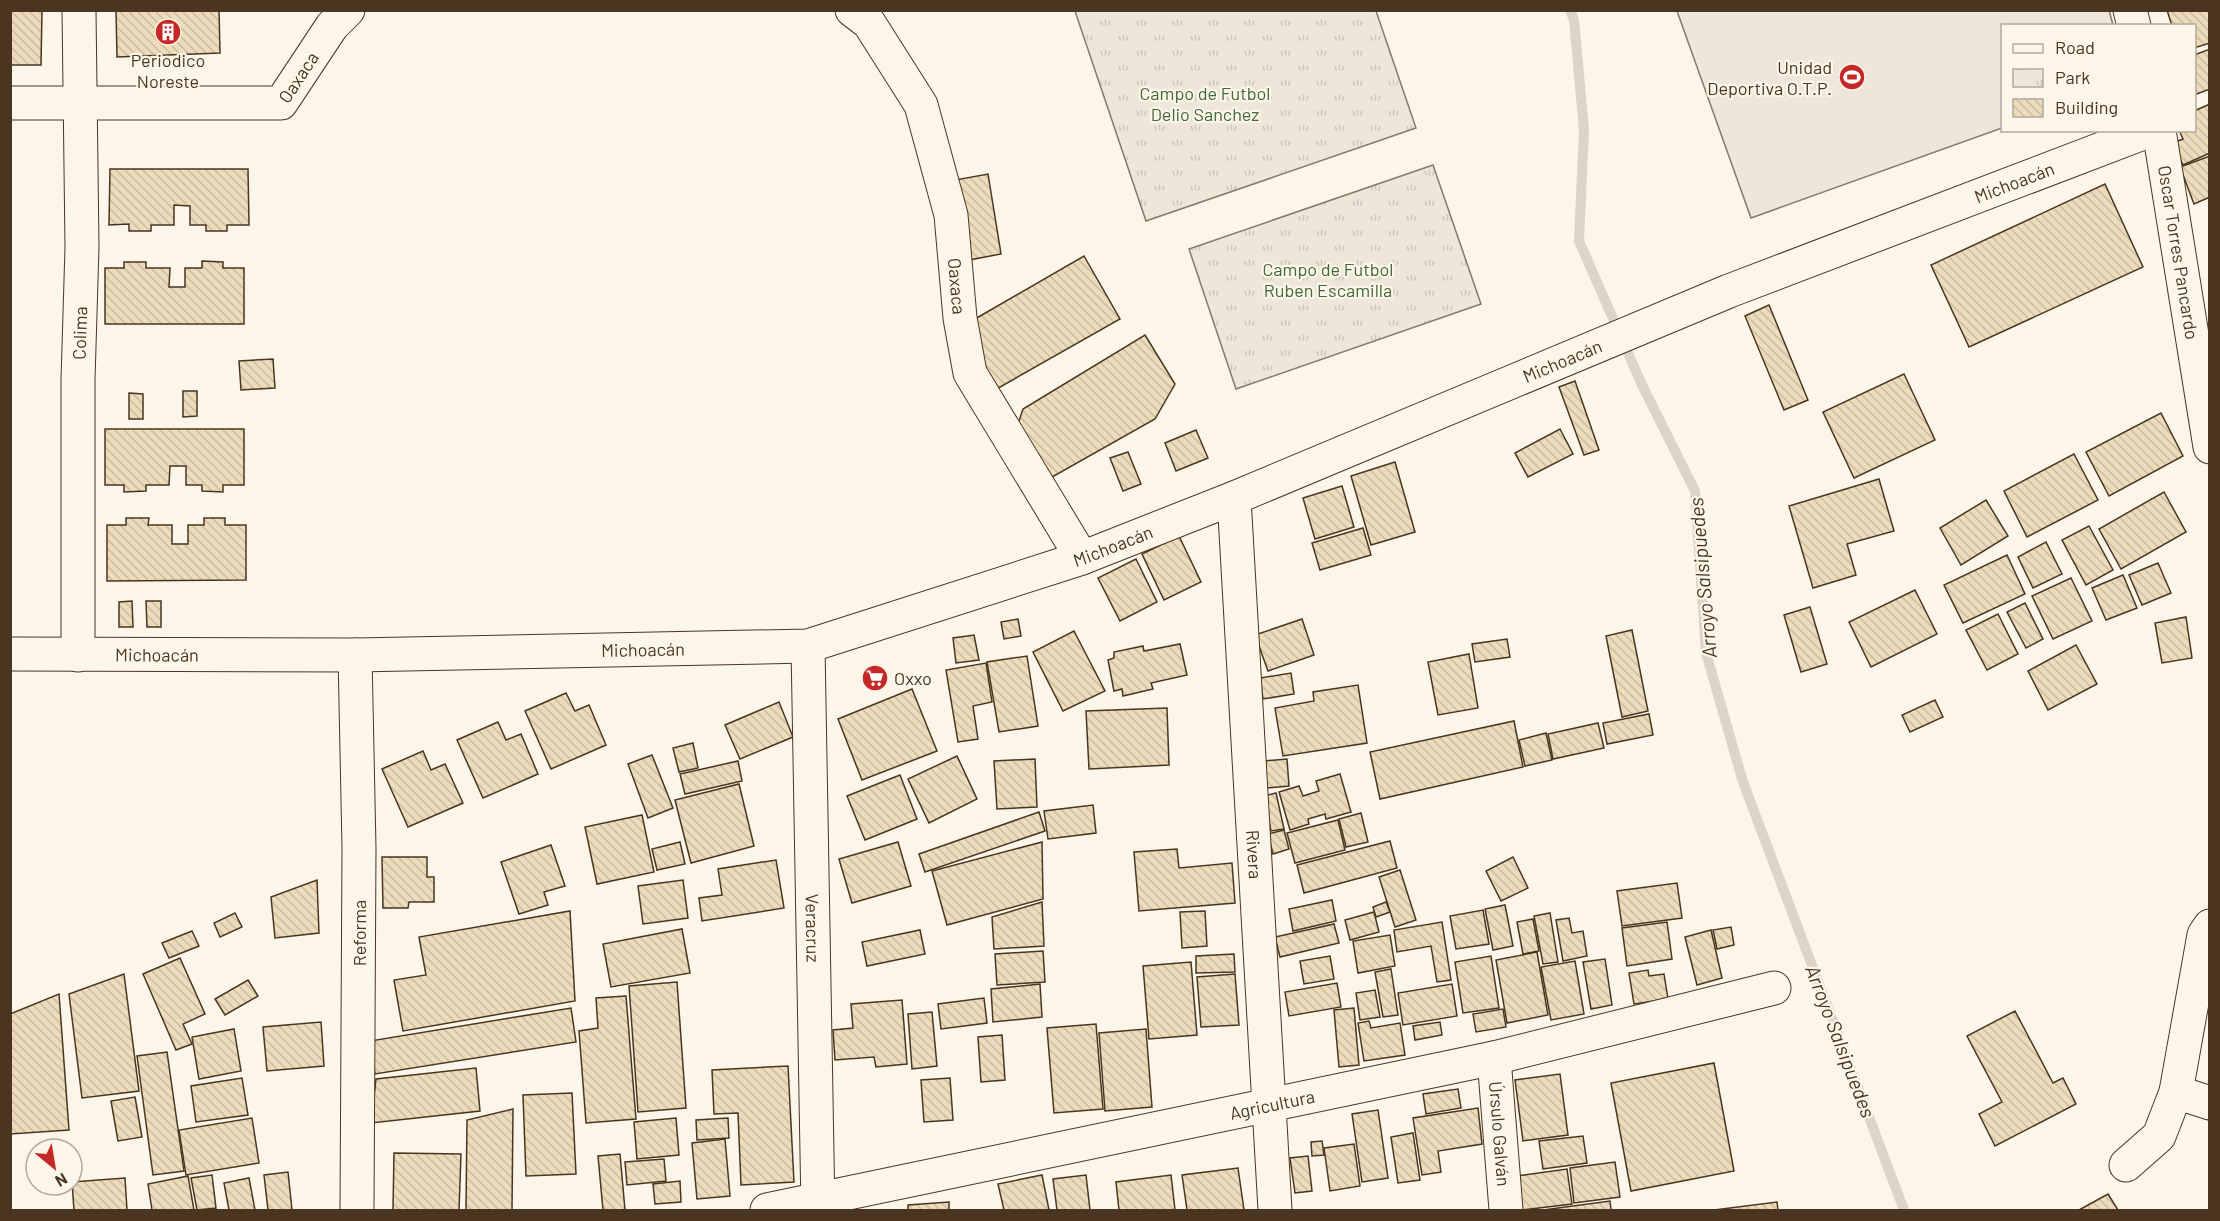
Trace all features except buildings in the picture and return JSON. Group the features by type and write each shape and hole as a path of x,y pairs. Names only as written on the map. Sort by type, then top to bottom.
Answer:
{"street":[{"name":"Colima","path":"78,655 78,380 81,247 79,10"},
{"name":"Oaxaca","path":"10,103 281,103 332,26 348,10"},
{"name":"Oaxaca","path":"852,10 869,23 921,105 951,215 960,318 970,373 1082,558"},
{"name":"Michoacán","path":"10,654 355,655 808,646 1082,558 1234,498 1729,291 2146,132"},
{"name":"Oscar Torres Pancardo","path":"2159,132 2210,447"},
{"name":"Rivera","path":"1234,498 1275,1210"},
{"name":"Veracruz","path":"808,646 818,1204"},
{"name":"Reforma","path":"355,655 359,848 357,1210"},
{"path":"2126,1166 2159,1136 2175,1092 2204,935 2210,926"},
{"name":"Agricultura","path":"766,1210 818,1204 1494,1058 1774,988"},
{"name":"Úrsulo Galván","path":"1494,1058 1506,1210"},
{"path":"2175,1092 2210,1103"}],"green space":[{"name":"Unidad Deportiva O.T.P.","path":"2109,10 2113,24 2001,24 2001,128 1751,218 1677,11"},
{"name":"Campo de Futbol Delio Sanchez","path":"1075,11 1376,11 1416,128 1146,221"},
{"name":"Campo de Futbol Ruben Escamilla","path":"1433,165 1481,304 1236,389 1189,249"}],"waterway":[{"name":"Arroyo Salsipuedes","path":"1570,10 1574,20 1584,130 1579,241 1642,385 1695,491 1706,653 1743,782 1904,1210"}],"place":[{"name":"Periodico Noreste","path":"168,32"},
{"name":"Unidad Deportiva O.T.P.","path":"1852,77"},
{"name":"Oxxo","path":"875,678"}]}
